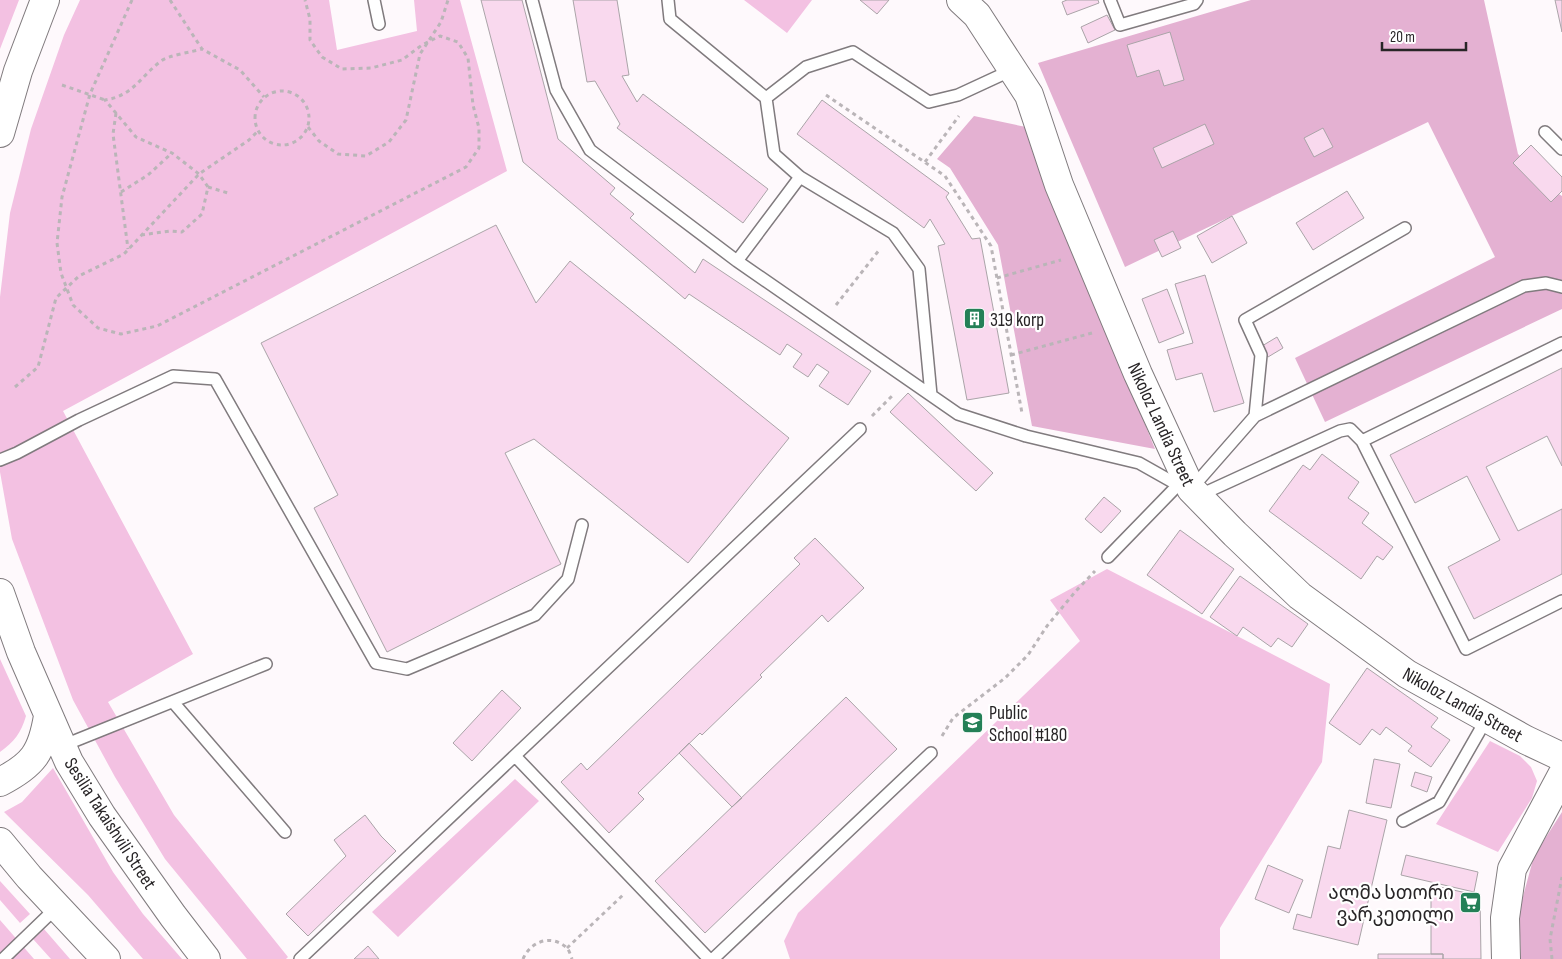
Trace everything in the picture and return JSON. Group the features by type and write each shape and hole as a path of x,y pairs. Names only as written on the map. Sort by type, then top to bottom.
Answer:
{"street":[{"path":"0,133 18,71 45,0"},
{"name":"Nikoloz Landia Street","path":"961,0 977,15 1029,95 1059,185 1189,490 1300,596 1407,674 1562,757"},
{"name":"Sesilia Takaishvili Street","path":"0,593 10,646 48,716 69,762 102,816 206,959"},
{"path":"0,782 21,771 35,755 45,734 48,716"},
{"path":"1506,959 1505,918 1512,869 1562,775"},
{"path":"0,842 106,959"}],"lane":[{"path":"374,0 379,24"},
{"path":"532,0 556,90 590,150 737,261 958,414 1026,436 1139,462 1189,490"},
{"path":"668,0 670,20 766,98 774,154 800,177 893,233 919,269 931,394"},
{"path":"1110,0 1120,26 1194,4 1197,0"},
{"path":"766,98 806,67 853,52 929,102 958,95 1012,70"},
{"path":"1545,132 1562,149"},
{"path":"737,261 800,177"},
{"path":"1255,416 1261,355 1245,320 1405,228"},
{"path":"1108,557 1189,490 1255,416 1524,286 1546,283 1562,287"},
{"path":"1362,441 1562,343"},
{"path":"0,460 173,376 215,379 376,663 407,670 535,615 568,579 582,525"},
{"path":"300,959 860,429"},
{"path":"1189,490 1340,431 1350,429 1362,441 1466,649 1562,601"},
{"path":"62,746 266,664"},
{"path":"173,702 285,832"},
{"path":"1404,822 1438,802 1487,718"},
{"path":"713,959 931,753"},
{"path":"514,756 709,959"},
{"path":"2,959 57,906"}],"path":[{"path":"132,0 90,94 62,197 57,243 61,273 73,305 98,328 121,334 157,326 466,167 479,148 479,128 472,97 468,58 458,42 440,36 422,45 402,60 371,68 342,69 322,57 310,40 310,19 305,0"},
{"path":"170,0 202,50 240,70 264,97"},
{"path":"308,127 319,142 338,154 366,156 389,142 406,120 420,54 441,22 448,0"},
{"path":"105,100 118,98 133,88 163,60 202,50"},
{"path":"62,85 105,100 136,137 172,153 199,174 208,187 228,193"},
{"path":"285,90 300,97 308,111 308,127 297,141 279,145 270,142 263,138 258,131 255,114 257,106 264,97 277,91 285,90"},
{"path":"826,95 946,176 991,246 1026,436"},
{"path":"926,162 964,109 958,95"},
{"path":"116,113 113,134 128,249"},
{"path":"15,386 38,367 56,298 79,276 124,254 199,174 249,140 258,131"},
{"path":"121,192 148,175 172,153"},
{"path":"141,236 170,231 182,232 202,214 208,187"},
{"path":"824,321 893,233"},
{"path":"996,278 1087,253"},
{"path":"1011,355 1118,326"},
{"path":"860,429 909,379"},
{"path":"931,753 953,718 1005,678 1028,655 1047,626 1075,592 1108,557"},
{"path":"1552,959 1550,939 1562,877"},
{"path":"567,948 636,882"},
{"path":"523,959 531,946 539,942 548,941 556,942 567,948 572,959"}],"shaded area":[{"path":"0,0 19,0 0,49"},
{"path":"80,0 329,0 337,50 417,31 414,0 460,0 507,171 63,411 193,654 108,702 174,815 288,957 286,959 247,959 165,859 115,777 73,700 12,539 0,472 0,297 10,213 31,129 64,35"},
{"path":"744,0 812,0 787,33"},
{"path":"1251,0 1484,0 1518,154 1554,191 1562,196 1562,309 1325,422 1295,358 1495,257 1428,122 1125,267 1038,63"},
{"path":"974,116 1026,127 1155,449 1032,426 998,245 950,168 937,159"},
{"path":"1107,569 1330,684 1322,762 1220,928 1220,959 790,959 784,941 798,913 1080,641 1050,600"},
{"path":"0,659 26,716 16,737 0,752"},
{"path":"1490,741 1520,756 1531,767 1537,781 1532,798 1498,852 1436,824"},
{"path":"53,768 113,872 143,914 182,959 143,959 88,895 4,812 22,802"},
{"path":"515,779 539,801 398,937 372,912"},
{"path":"1562,812 1562,959 1521,959 1519,911 1534,856"},
{"path":"0,881 30,914 20,923 0,900"},
{"path":"0,920 34,959 0,959"},
{"path":"44,929 70,959 51,959 33,939"}],"building":[{"path":"481,0 522,0 558,139 615,188 610,194 634,214 630,218 695,273 703,259 871,371 848,405 819,386 829,372 817,364 808,377 793,367 802,354 787,344 780,355 689,294 685,299 523,162"},
{"path":"573,0 617,0 629,75 622,76 637,102 643,94 768,189 743,223 617,128 620,124 595,81 587,82"},
{"path":"860,0 889,0 877,14"},
{"path":"1067,0 1098,0 1099,3 1067,15 1062,2"},
{"path":"1555,0 1562,0 1562,32"},
{"path":"1107,15 1115,30 1088,43 1081,27"},
{"path":"1170,32 1184,80 1164,86 1159,70 1137,77 1127,45"},
{"name":"319 korp","path":"822,100 949,193 946,197 972,239 980,238 1009,393 967,400 938,246 945,244 930,219 924,228 797,134"},
{"path":"1205,124 1214,144 1162,168 1153,148"},
{"path":"1323,128 1333,147 1314,157 1304,138"},
{"path":"1531,145 1562,177 1562,191 1551,202 1513,163"},
{"path":"1347,191 1364,218 1313,250 1296,223"},
{"path":"1232,216 1247,243 1212,263 1197,236"},
{"path":"496,225 536,303 570,261 789,438 688,563 534,439 505,453 561,564 387,652 314,508 338,495 261,343"},
{"path":"1173,231 1181,248 1162,257 1154,240"},
{"path":"1205,275 1244,403 1214,412 1202,373 1176,380 1167,350 1193,343 1175,284"},
{"path":"1167,289 1184,333 1159,343 1142,299"},
{"path":"1277,337 1283,348 1268,357 1262,346"},
{"path":"1562,368 1562,466 1547,436 1486,467 1518,531 1562,509 1562,574 1474,619 1448,567 1500,540 1467,476 1415,503 1390,455"},
{"path":"908,393 993,473 976,491 890,412"},
{"path":"1322,454 1359,482 1348,498 1369,513 1362,523 1393,547 1383,560 1377,556 1361,579 1269,511 1303,465 1310,470"},
{"path":"1104,497 1121,511 1101,533 1085,519"},
{"path":"1180,530 1234,569 1202,614 1147,575"},
{"path":"815,538 864,588 828,622 822,615 760,675 762,677 638,793 644,799 609,833 561,782 581,763 587,770 800,564 794,558"},
{"path":"1240,576 1308,624 1292,647 1278,638 1271,647 1243,627 1237,636 1210,617"},
{"path":"1367,668 1438,718 1431,727 1450,740 1431,767 1408,751 1412,746 1386,727 1380,735 1372,729 1360,745 1329,723"},
{"path":"502,690 521,708 472,761 453,743"},
{"path":"846,697 897,749 705,933 655,881"},
{"path":"689,743 742,798 732,807 679,753"},
{"path":"1374,759 1400,764 1391,808 1366,803"},
{"path":"1415,772 1432,777 1427,792 1411,786"},
{"path":"1349,810 1387,820 1358,945 1293,929 1297,914 1311,918 1328,846 1340,849"},
{"path":"365,815 381,836 396,851 308,936 286,914 346,856 334,840"},
{"path":"1406,855 1478,872 1474,892 1401,875"},
{"path":"1268,865 1303,880 1289,913 1255,899"},
{"path":"1431,885 1480,896 1481,959 1443,959 1443,954 1431,954"},
{"path":"368,946 379,959 354,959"},
{"path":"1378,954 1443,954 1443,959 1378,959"}],"place":[{"name":"319 korp","path":"974,319"},
{"name":"Public School #180","path":"973,723"},
{"name":"ალმა სთორი ვარკეთილი","path":"1470,903"}]}
